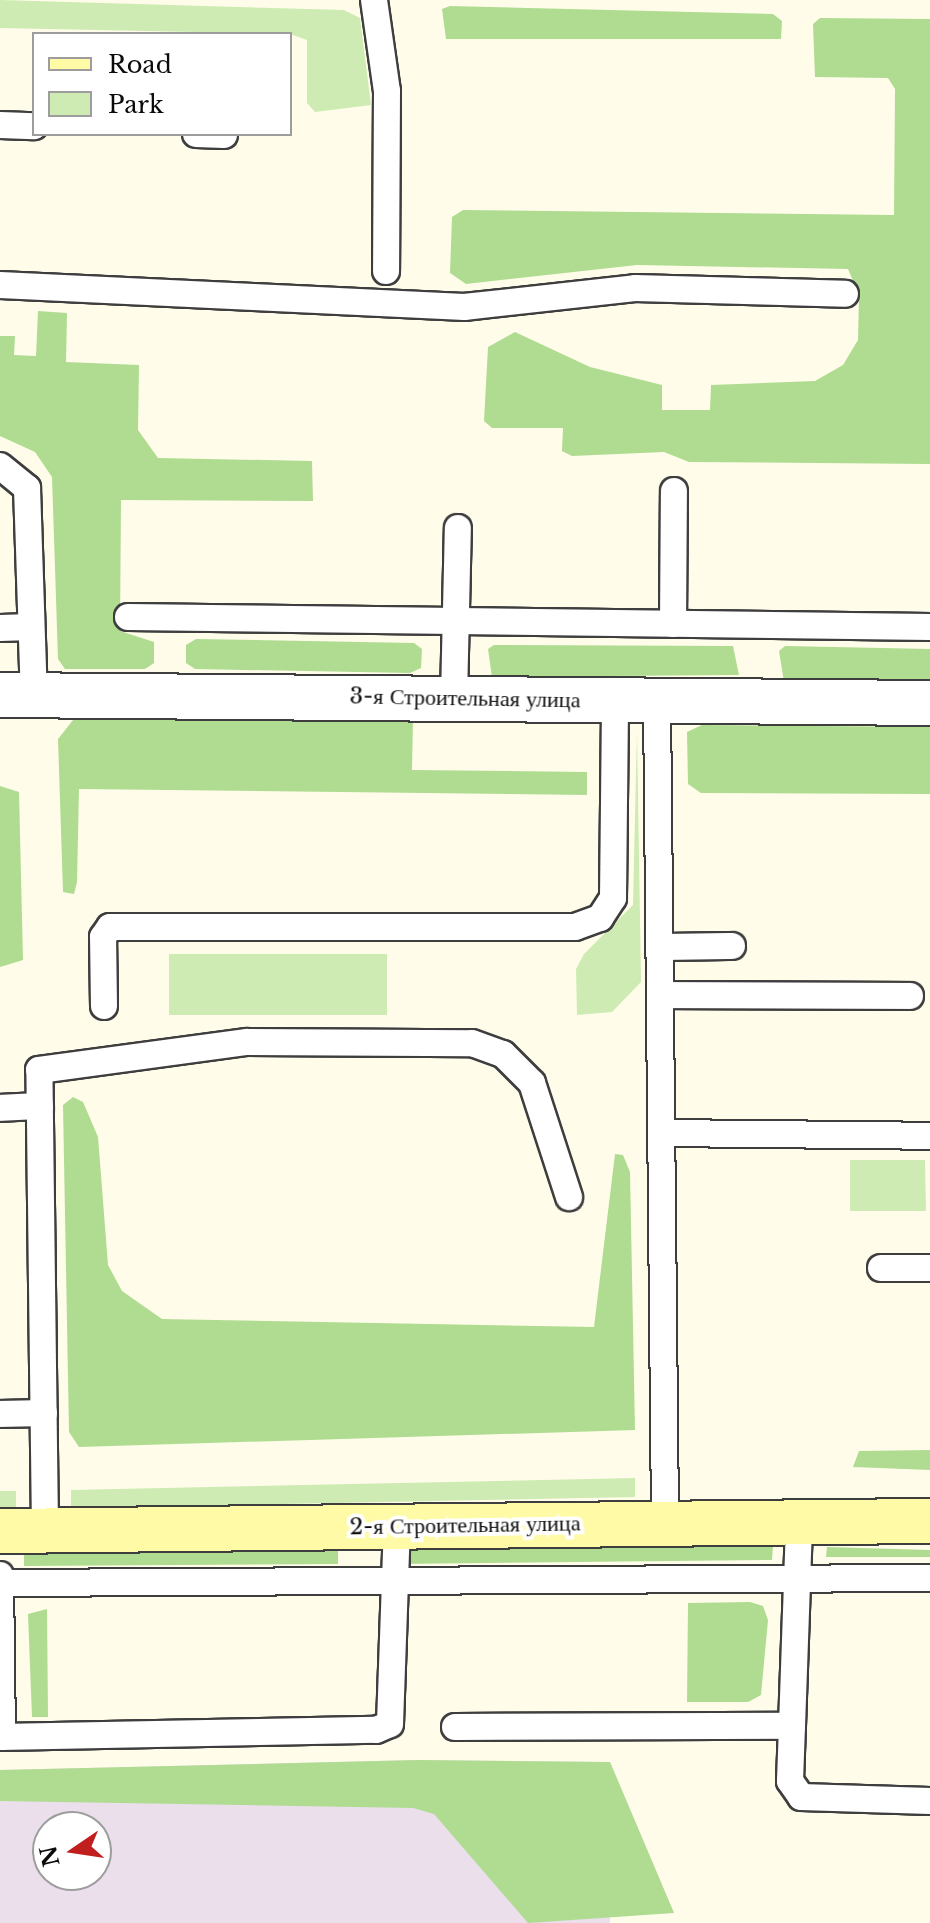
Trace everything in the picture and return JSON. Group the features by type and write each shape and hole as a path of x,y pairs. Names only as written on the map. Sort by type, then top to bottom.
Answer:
{"street":[{"name":"3-я Строительная улица","path":"17,695 930,703"},
{"name":"2-я Строительная улица","path":"0,1531 930,1521"}],"lane":[{"path":"374,0 387,91 386,271"},
{"path":"0,125 32,126"},
{"path":"0,285 464,307 635,288 845,294"},
{"path":"0,466 27,488 31,627 17,695"},
{"path":"673,624 674,491"},
{"path":"454,698 458,528"},
{"path":"128,617 930,627"},
{"path":"0,628 31,627"},
{"path":"636,700 660,947 665,1523"},
{"path":"104,1006 103,937 110,927 575,927 600,918 613,898 636,700"},
{"path":"660,947 732,946"},
{"path":"660,995 910,996"},
{"path":"45,1530 39,1070 119,1054 247,1042 472,1043 503,1054 532,1083 569,1197"},
{"path":"0,1108 40,1106"},
{"path":"662,1133 930,1136"},
{"path":"881,1268 930,1268"},
{"path":"0,1414 44,1413"},
{"path":"799,1521 790,1781 801,1797 930,1801"},
{"path":"0,1575 1,1737 376,1730 390,1724 397,1526"},
{"path":"0,1583 930,1578"},
{"path":"455,1727 792,1726"}],"shaded area":[{"path":"418,1760 610,1762 674,1913 610,1914 610,1923 0,1923 0,1770"}],"green space":[{"path":"0,0 344,10 360,18 371,105 315,112 307,103 307,40 292,32 0,28"},
{"path":"450,6 773,14 782,21 781,39 446,39 442,9"},
{"path":"820,18 930,19 930,464 689,462 664,452 572,456 562,451 563,428 492,428 484,421 488,347 515,332 590,367 662,385 662,410 710,410 711,385 815,381 843,365 858,340 859,295 848,269 637,265 466,284 450,273 452,217 463,210 894,215 895,89 888,78 815,77 813,24"},
{"path":"38,311 67,313 66,362 139,365 138,430 158,458 312,461 313,501 121,500 120,631 154,642 154,663 145,669 65,669 58,659 52,477 35,452 0,436 0,336 15,336 14,355 36,356"},
{"path":"196,639 414,643 422,649 421,668 410,673 195,669 186,663 186,645"},
{"path":"494,645 733,646 739,675 492,677 488,649"},
{"path":"785,646 930,649 930,683 784,682 779,651"},
{"path":"77,715 413,717 412,770 587,772 587,795 79,789 77,882 74,894 63,892 58,739"},
{"path":"702,725 930,727 930,794 701,793 688,784 687,732"},
{"path":"637,732 641,982 612,1012 577,1015 576,969 584,954 633,905"},
{"path":"0,786 19,792 23,960 0,967"},
{"path":"169,954 387,954 387,1015 169,1015"},
{"path":"73,1097 83,1102 98,1137 108,1265 122,1291 162,1319 594,1327 615,1154 623,1155 630,1172 635,1430 79,1447 69,1432 63,1105"},
{"path":"850,1160 925,1160 926,1211 850,1211"},
{"path":"930,1450 930,1470 853,1467 859,1451"},
{"path":"635,1478 635,1497 71,1508 71,1490"},
{"path":"0,1491 16,1491 16,1510 0,1510"},
{"path":"773,1546 772,1560 396,1564 396,1549"},
{"path":"827,1547 930,1550 930,1557 826,1557"},
{"path":"338,1549 338,1564 24,1566 24,1552"},
{"path":"750,1602 763,1606 768,1620 761,1695 748,1702 687,1702 688,1603"},
{"path":"47,1609 48,1717 32,1717 28,1614"},
{"path":"418,1760 610,1762 674,1913 528,1923 434,1814 413,1808 0,1801 0,1770"}]}
